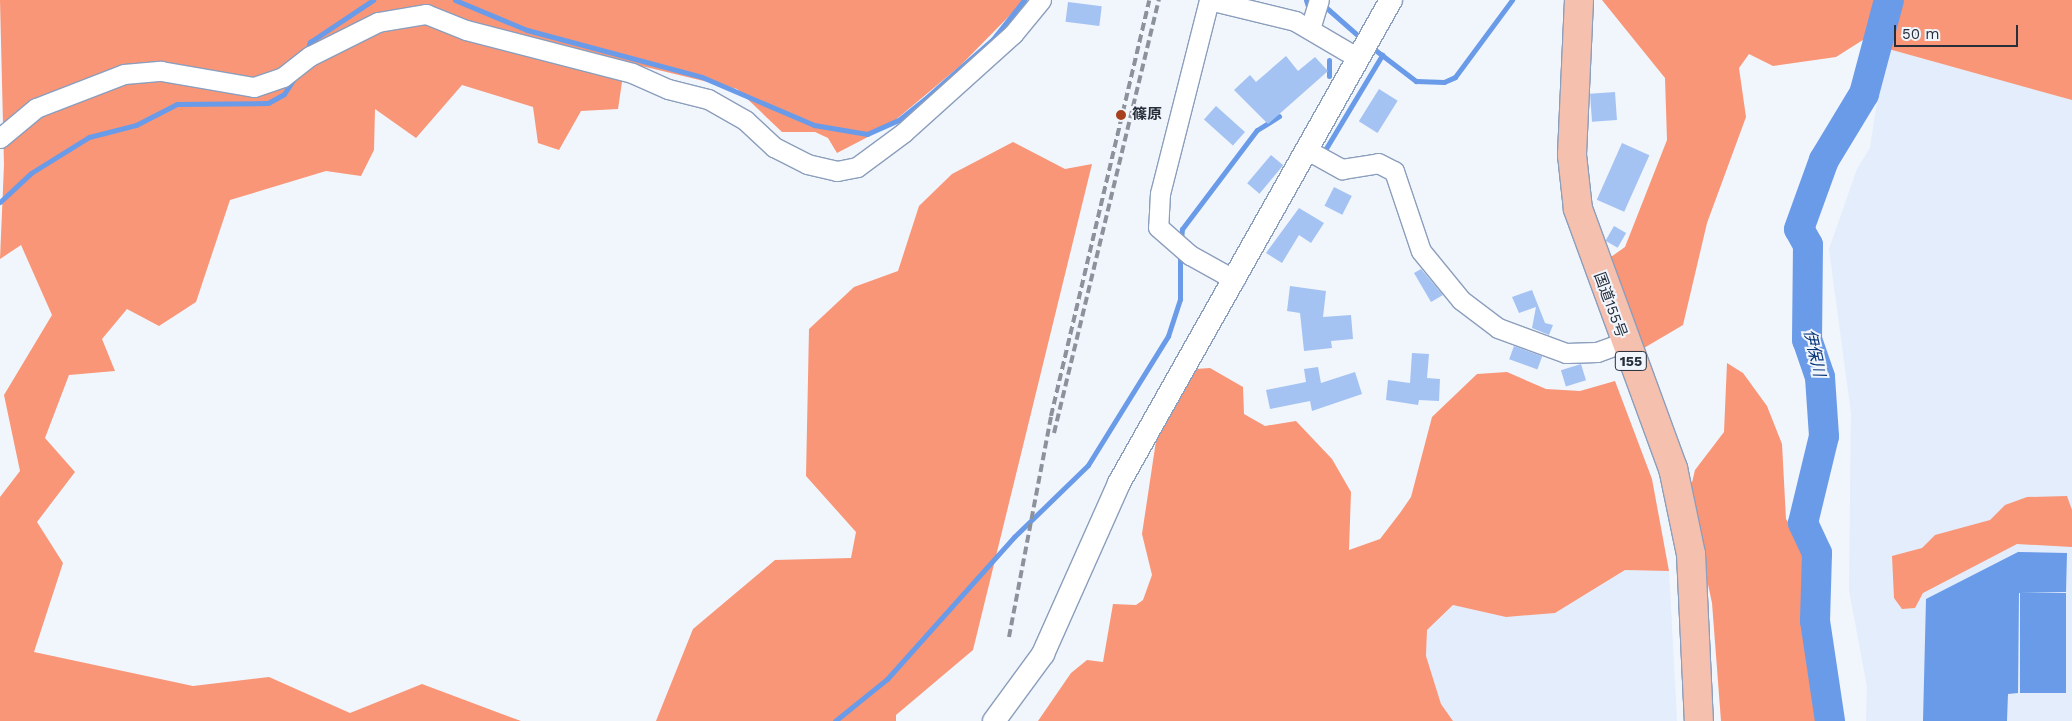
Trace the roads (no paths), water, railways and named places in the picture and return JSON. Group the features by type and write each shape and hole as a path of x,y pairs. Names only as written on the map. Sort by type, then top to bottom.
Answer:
{"highway":[{"name":"国道155号","path":"1579,0 1574,182 1585,235 1673,468 1692,554 1699,721"}],"street":[{"path":"0,138 36,108 124,74 161,71 254,87 283,77 318,52 378,22 426,14 466,30 632,73 668,89 708,99 745,120 774,147 807,164 837,171 857,167 903,133 1014,34 1041,0"},
{"path":"1235,280 1190,256 1158,227 1160,193 1209,0 1295,21 1358,58"},
{"path":"1310,29 1319,0"},
{"path":"994,721 1043,654 1119,483 1309,150 1390,0"},
{"path":"1309,150 1342,169 1378,163 1394,171 1422,251 1461,300 1498,328 1566,352 1597,352 1624,342"}],"water":[{"path":"2018,552 2067,553 2066,592 2019,593 2018,693 2008,694 2007,721 1923,721 1926,599"},
{"path":"2020,593 2066,593 2066,693 2020,693"}],"waterway":[{"path":"306,53 310,42 373,0"},
{"path":"455,0 527,30 702,77 814,125 867,134 900,119 925,99 993,39 1024,0"},
{"path":"1306,0 1308,6"},
{"path":"1370,46 1416,81 1444,82 1455,77 1512,0"},
{"name":"伊保川","path":"1830,721 1815,621 1817,553 1803,523 1824,436 1820,377 1807,340 1808,245 1799,229 1824,160 1864,94 1889,0"},
{"path":"1321,3 1362,39"},
{"path":"1322,155 1382,55"},
{"path":"1329,60 1329,76"},
{"path":"0,202 31,173 89,137 136,125 177,104 268,103 284,94 297,74"},
{"path":"1181,240 1182,229 1257,130 1279,116"},
{"path":"835,721 887,679 1014,537 1088,465 1168,336 1180,299 1180,254"}],"railway":[{"path":"1009,637 1051,416 1149,0"},
{"path":"1054,433 1159,0"}],"place":[{"name":"篠原","path":"1121,115"}]}
